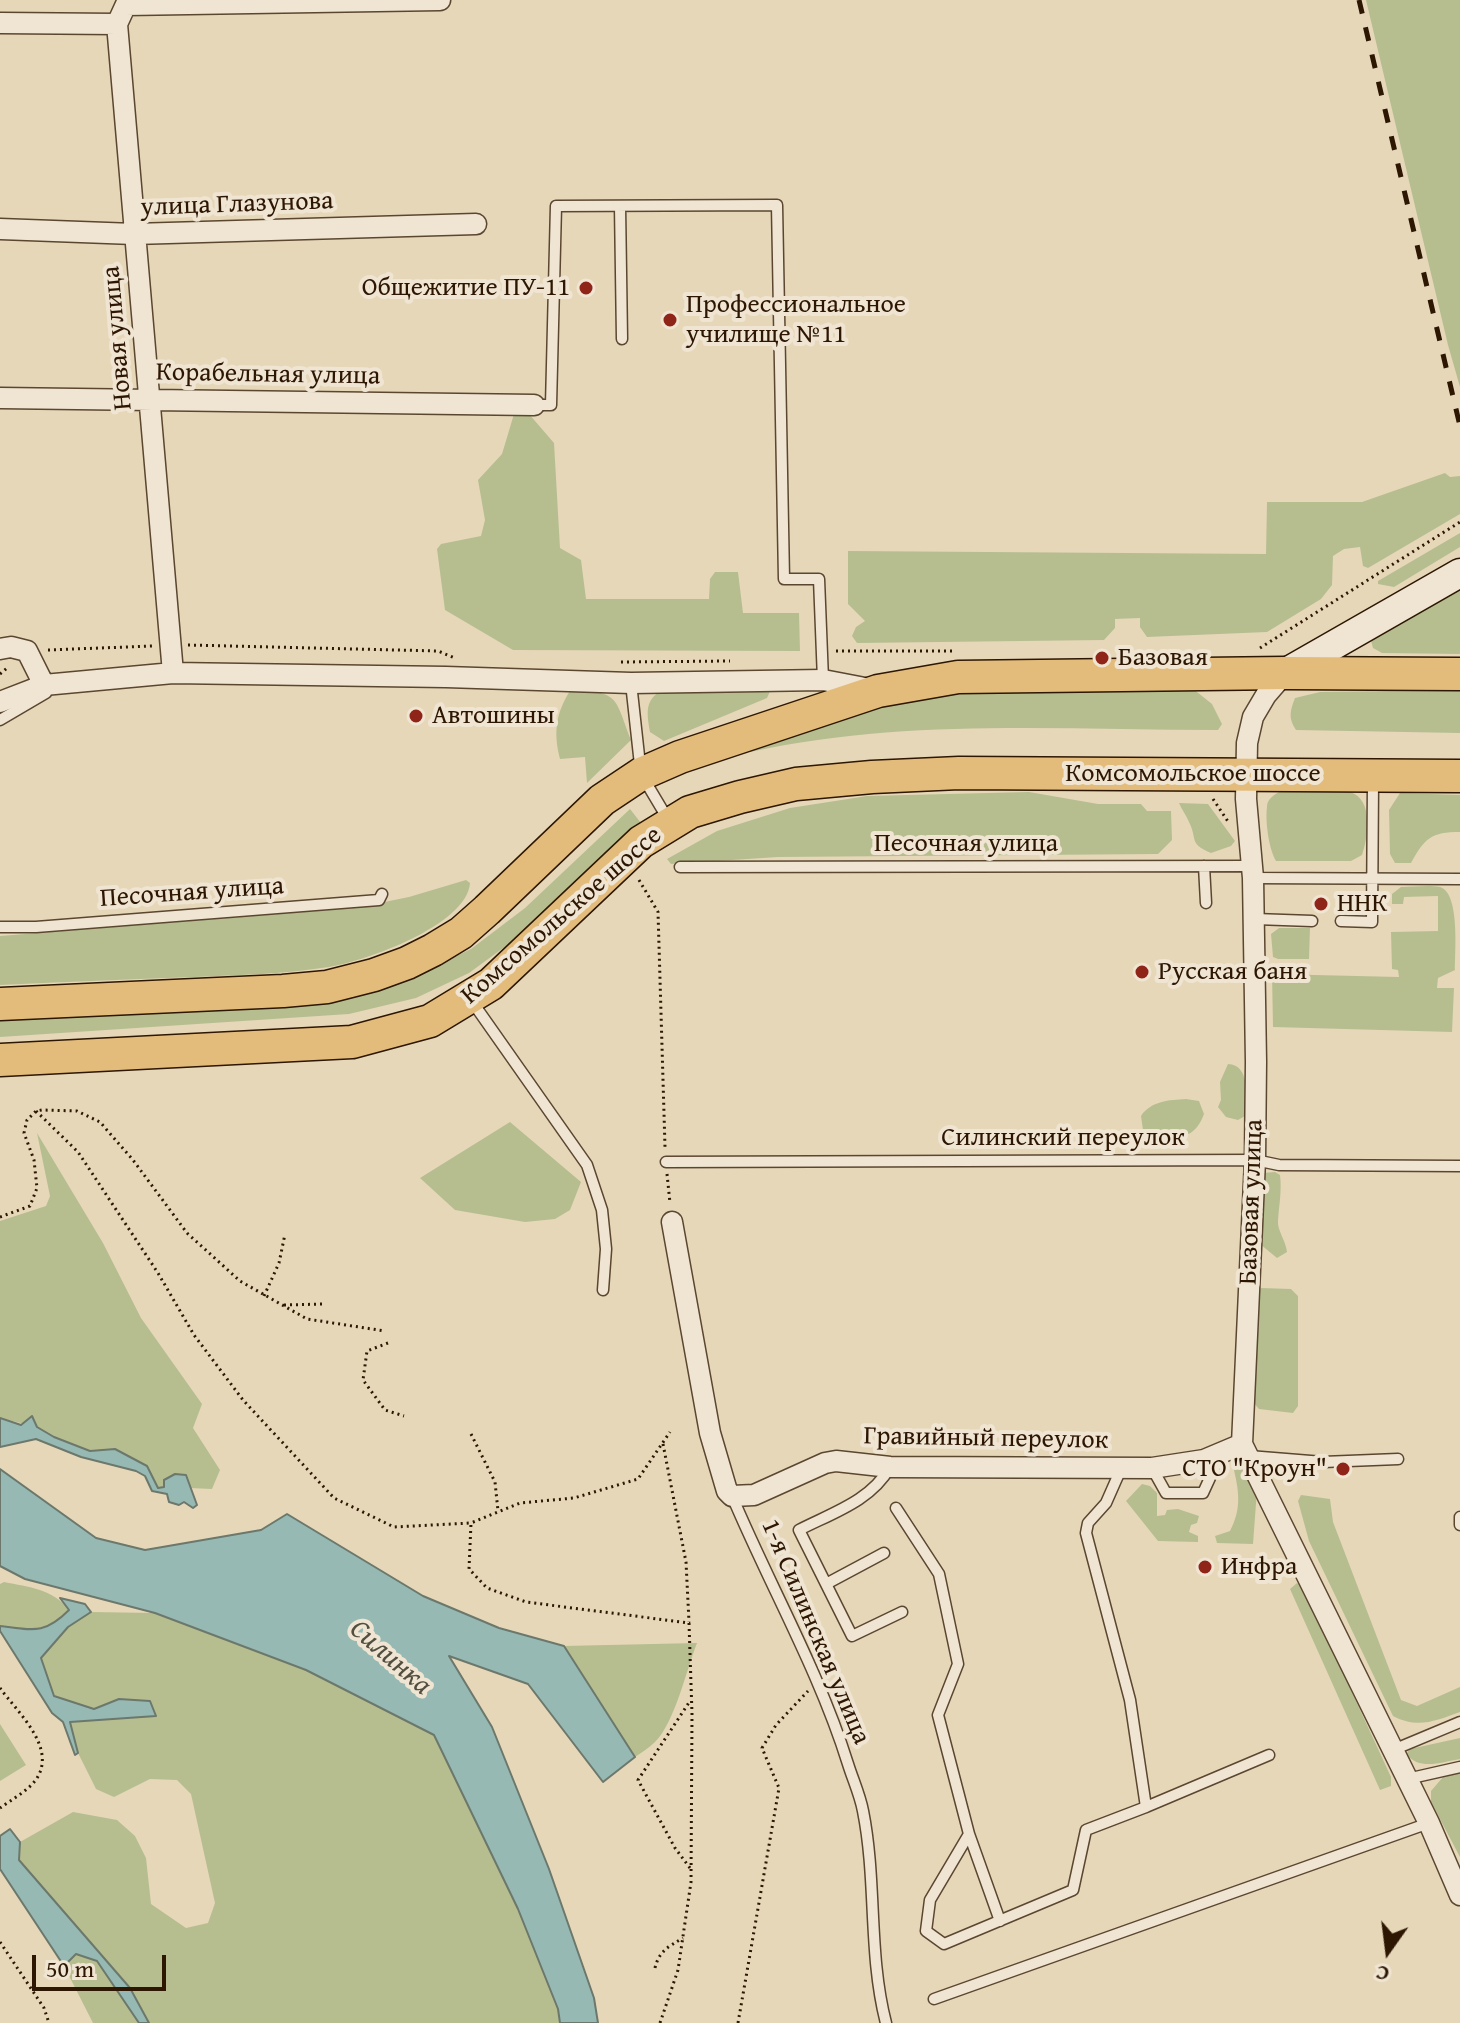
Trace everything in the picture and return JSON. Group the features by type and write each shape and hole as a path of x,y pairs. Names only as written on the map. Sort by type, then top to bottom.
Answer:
{"main road":[{"name":"Комсомольское шоссе","path":"0,1004 283,991 327,987 385,971 407,963 461,933 602,800 641,774 680,757 878,691 958,677 1460,674"},
{"name":"Комсомольское шоссе","path":"0,1060 352,1042 430,1021 470,999 515,963 641,842 690,812 796,784 959,773 1460,776"}],"street":[{"path":"127,2 440,0"},
{"name":"Новая улица","path":"127,2 117,24 173,673"},
{"path":"0,23 117,24"},
{"name":"улица Глазунова","path":"0,229 134,234 476,224"},
{"name":"Корабельная улица","path":"0,398 534,405"},
{"name":"Базовая улица","path":"1460,573 1285,673 1266,695 1253,717 1247,743 1246,773 1255,919 1255,1160 1246,1450 1429,1823 1460,1895"},
{"path":"0,649 11,647 27,651 44,685"},
{"name":"Комсомольское шоссе","path":"0,702 44,685 173,673 631,683 823,680 878,691"},
{"path":"672,1222 710,1433 727,1491 732,1496"},
{"name":"Гравийный переулок","path":"732,1496 754,1495 836,1461 890,1467 1121,1469 1152,1468 1246,1450"}],"lane":[{"path":"534,405 551,405 556,206 777,205 784,579 819,579 823,680"},
{"path":"620,206 622,339"},
{"path":"0,720 66,682"},
{"path":"631,683 641,774 671,824"},
{"path":"1341,921 1372,922 1373,775"},
{"path":"1204,866 1206,903"},
{"name":"Песочная улица","path":"680,867 1204,866 1253,872 1460,879"},
{"name":"Песочная улица","path":"0,927 36,927 379,900 382,894"},
{"path":"1255,919 1312,921"},
{"path":"470,999 587,1165 602,1210 606,1249 603,1290"},
{"name":"Силинский переулок","path":"666,1162 1255,1160 1279,1165 1460,1166"},
{"path":"1246,1450 1323,1462 1398,1459"},
{"path":"1152,1468 1166,1493 1203,1493 1222,1453"},
{"path":"890,1467 880,1483 865,1497 799,1530 852,1636 902,1612"},
{"path":"1121,1469 1106,1503 1088,1523 1086,1533 1130,1700 1146,1807"},
{"name":"1-я Силинская улица","path":"732,1496 818,1681 863,1810 878,1993 886,2023"},
{"path":"896,1508 939,1574 958,1664 938,1715 969,1834 1000,1921"},
{"path":"1460,1517 1460,1525"},
{"path":"826,1584 884,1553"},
{"path":"1393,1750 1460,1722"},
{"path":"969,1834 930,1900 926,1931 944,1944 1073,1890 1086,1830 1269,1755"},
{"path":"1407,1779 1460,1767"},
{"path":"934,1999 1429,1823"}],"path":[{"path":"1260,648 1460,522"},
{"path":"0,674 27,651 170,645 438,651 460,660"},
{"path":"822,655 840,650 964,651"},
{"path":"612,662 736,661"},
{"path":"1211,796 1240,840 1250,839"},
{"path":"634,873 658,912 666,1162 672,1222"},
{"path":"36,1111 78,1152 158,1273 194,1335 243,1400 334,1498 394,1527 471,1523 520,1503 574,1498 638,1479 670,1432"},
{"path":"0,1217 30,1206 37,1188 34,1160 24,1133 27,1120 36,1111 77,1111 100,1122 133,1160 187,1233 240,1281 307,1319 385,1331"},
{"path":"264,1296 279,1263 285,1234"},
{"path":"284,1305 324,1304"},
{"path":"388,1343 367,1351 363,1380 385,1410 404,1416"},
{"path":"471,1434 495,1482 498,1511"},
{"path":"660,2023 678,1970 691,1870 692,1714 686,1562 663,1444"},
{"path":"471,1523 469,1569 487,1588 526,1602 689,1623"},
{"path":"738,2023 779,1788 762,1748 776,1725 818,1681"},
{"path":"0,1688 41,1743 43,1768 33,1783 0,1808"},
{"path":"690,1701 638,1780 675,1848 691,1870"},
{"path":"655,1968 658,1956 664,1949 683,1938"},
{"path":"0,1942 44,2008 49,2023"}],"green space":[{"path":"1366,0 1460,0 1460,387 1448,345"},
{"path":"514,414 529,414 554,443 560,548 581,560 586,599 709,599 710,579 715,572 738,572 743,613 799,613 800,651 513,650 445,610 437,549 441,544 481,536 485,520 478,480 502,454"},
{"path":"1445,473 1450,477 1460,476 1460,514 1368,568 1363,566 1360,547 1344,549 1333,556 1332,585 1321,599 1267,632 1147,637 1140,627 1140,618 1115,619 1115,628 1104,640 857,643 852,636 856,627 865,621 848,604 848,551 1266,554 1267,502 1362,502"},
{"path":"1460,533 1460,547 1394,587 1378,584 1378,581"},
{"path":"1460,581 1460,654 1382,653 1373,648 1370,637"},
{"path":"963,685 1192,688 1212,704 1222,724 1218,730 924,730 808,741 750,752 747,745 854,708"},
{"path":"571,689 599,692 613,700 631,740 587,783 585,757 560,759 558,749 557,722"},
{"path":"771,689 767,698 664,741 650,732 650,703 662,690"},
{"path":"1460,690 1460,733 1296,730 1291,718 1295,698 1320,692"},
{"path":"1335,790 1358,796 1363,802 1367,820 1362,855 1351,861 1276,861 1267,828 1267,805 1279,792"},
{"path":"1029,792 1098,804 1141,804 1147,811 1171,811 1172,840 1158,854 778,857 671,864 667,859 717,831 790,808 867,796"},
{"path":"1400,793 1460,795 1460,832 1435,835 1425,842 1411,863 1395,863 1390,854 1389,810"},
{"path":"1179,803 1208,804 1235,841 1231,846 1211,853 1199,846"},
{"path":"630,809 641,823 536,924 469,973 416,998 349,1014 0,1037 0,1016 410,978 471,949 525,908"},
{"path":"466,880 470,883 465,898 452,913 434,926 389,949 329,967 262,974 0,985 0,936 355,908 409,897"},
{"path":"1401,887 1440,887 1451,900 1455,924 1455,970 1438,978 1437,988 1454,988 1452,1032 1273,1027 1272,974 1399,977 1398,970 1392,969 1391,932 1438,931 1438,896 1404,897 1403,904 1392,904 1392,894"},
{"path":"1279,928 1310,928 1309,959 1273,957 1271,934"},
{"path":"1228,1064 1240,1070 1246,1083 1245,1116 1238,1120 1226,1117 1218,1107 1221,1100 1220,1082"},
{"path":"1199,1101 1204,1114 1195,1130 1182,1136 1148,1138 1141,1116 1145,1111 1161,1102"},
{"path":"510,1122 581,1182 570,1210 555,1219 525,1222 455,1210 420,1178"},
{"path":"37,1133 103,1243 141,1318 202,1404 193,1428 220,1470 212,1489 189,1488 186,1475 165,1488 158,1488 147,1466 115,1449 90,1451 37,1427 0,1418 0,1221 46,1206 50,1196"},
{"path":"1263,1173 1280,1175 1281,1181 1278,1224 1287,1252 1277,1258 1260,1244"},
{"path":"1261,1288 1291,1289 1298,1296 1298,1406 1293,1413 1259,1409 1252,1401 1256,1296"},
{"path":"1239,1458 1257,1490 1253,1544 1217,1543 1215,1536 1230,1531 1236,1515 1238,1491 1233,1466"},
{"path":"1142,1484 1150,1486 1157,1493 1157,1516 1165,1515 1167,1510 1178,1509 1199,1516 1189,1532 1198,1536 1198,1542 1158,1541 1126,1501"},
{"path":"1301,1495 1330,1499 1333,1522 1401,1700 1417,1706 1460,1687 1460,1712 1419,1723 1393,1716 1309,1541 1298,1501"},
{"path":"4,1582 48,1593 69,1610 52,1624 38,1629 0,1626 0,1584"},
{"path":"1297,1583 1303,1586 1391,1777 1391,1786 1380,1790 1290,1589"},
{"path":"91,1612 155,1613 306,1670 434,1735 518,1909 558,2009 560,2023 149,2023 19,1860 20,1842 73,1812 117,1820 135,1836 146,1858 151,1904 186,1928 208,1923 215,1903 191,1794 177,1780 150,1779 114,1797 96,1789 78,1753 70,1722 156,1715 150,1701 119,1699 94,1709 54,1696 41,1658 68,1627"},
{"path":"697,1643 668,1722 655,1742 635,1757 564,1646"},
{"path":"0,1724 26,1765 0,1781"},
{"path":"1460,1738 1460,1759 1424,1764 1406,1754 1410,1749"},
{"path":"1460,1773 1460,1857 1431,1802 1431,1791 1443,1777"},
{"path":"76,1954 97,1961 139,2023 93,2023 64,1966"}],"water":[{"path":"32,1416 37,1427 54,1437 90,1451 115,1449 147,1466 158,1488 164,1487 164,1480 175,1474 186,1475 197,1505 193,1508 184,1502 179,1505 169,1502 167,1494 152,1491 145,1476 136,1471 81,1457 36,1439 0,1447 0,1418 21,1425"},
{"name":"Силинка","path":"0,1469 96,1538 145,1550 261,1530 287,1514 423,1596 499,1628 564,1646 635,1757 603,1782 528,1684 449,1656 492,1727 549,1869 594,1998 598,2023 560,2023 558,2009 518,1909 434,1735 306,1670 155,1613 25,1579 0,1566"},
{"path":"60,1598 85,1604 91,1612 68,1627 41,1658 54,1696 94,1709 119,1699 150,1701 156,1716 70,1722 78,1753 75,1755 63,1722 52,1713 0,1631 0,1626 38,1629 52,1624 69,1610"},
{"path":"10,1829 20,1842 19,1860 130,1988 149,2023 139,2023 97,1961 76,1954 64,1966 0,1869 0,1836"}],"railway":[{"path":"1359,0 1460,426"}],"place":[{"name":"Общежитие ПУ-11","path":"586,288"},
{"name":"Профессиональное училище №11","path":"670,320"},
{"name":"Базовая","path":"1102,658"},
{"name":"Автошины","path":"416,716"},
{"name":"ННК","path":"1321,904"},
{"name":"Русская баня","path":"1142,972"},
{"name":"СТО \"Кроун\"","path":"1343,1469"},
{"name":"Инфра","path":"1205,1567"}]}
